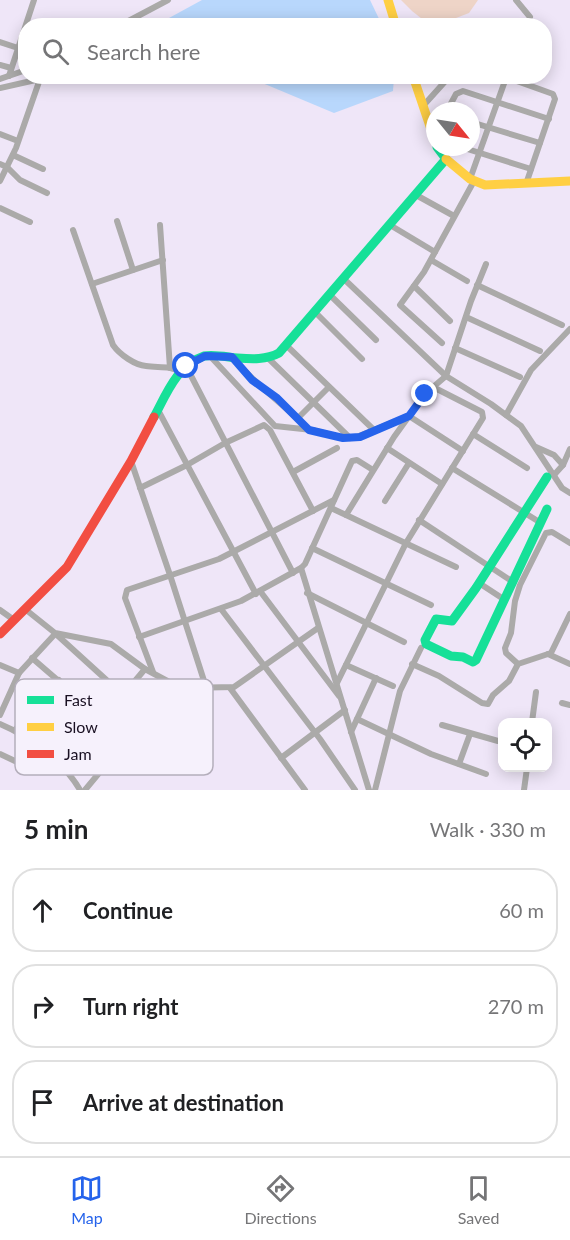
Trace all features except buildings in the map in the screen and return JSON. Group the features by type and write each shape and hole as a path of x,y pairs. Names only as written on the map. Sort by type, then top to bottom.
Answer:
{"street":[{"path":"28,18 34,0"},
{"path":"134,18 168,0"},
{"path":"388,0 394,18"},
{"path":"516,0 530,17"},
{"path":"0,42 18,49 9,76"},
{"path":"0,65 11,68"},
{"path":"0,79 18,73"},
{"path":"0,88 18,84"},
{"path":"0,181 13,155 38,84"},
{"path":"416,84 426,116"},
{"path":"423,106 443,84"},
{"path":"503,84 480,153 531,169"},
{"path":"525,84 553,94 555,102 526,184"},
{"path":"453,102 460,92 549,119"},
{"path":"480,124 540,143"},
{"path":"0,134 18,141"},
{"path":"13,155 43,169"},
{"path":"444,156 472,180 493,186 570,181"},
{"path":"442,344 402,308 401,302 431,260 472,180 479,156"},
{"path":"0,634 67,567 183,369 197,359 210,356 268,358 279,353 446,159"},
{"path":"0,164 7,167 20,180 47,193"},
{"path":"416,195 454,216"},
{"path":"0,208 30,222"},
{"path":"117,221 133,270"},
{"path":"160,225 170,368"},
{"path":"390,225 435,252"},
{"path":"74,230 117,351 142,366 183,369"},
{"path":"92,284 163,260"},
{"path":"431,260 467,281"},
{"path":"346,515 409,416 433,387 446,376 486,264"},
{"path":"344,279 446,376 521,426 550,476 570,493"},
{"path":"477,285 562,326"},
{"path":"414,286 450,321"},
{"path":"330,295 376,340"},
{"path":"315,312 362,359"},
{"path":"466,317 540,351"},
{"path":"506,415 531,370 570,329"},
{"path":"286,345 375,430"},
{"path":"455,348 520,377"},
{"path":"210,356 272,424 279,427 351,438 409,416"},
{"path":"232,357 252,380 277,398 309,430"},
{"path":"268,358 351,438"},
{"path":"183,369 225,443 293,573"},
{"path":"298,418 329,387"},
{"path":"337,683 406,543 484,414 433,387"},
{"path":"158,409 234,552 258,592 342,699"},
{"path":"409,416 463,451"},
{"path":"140,488 225,443 259,426 266,425 313,511"},
{"path":"473,434 527,468"},
{"path":"535,447 554,455 563,465"},
{"path":"292,472 337,448"},
{"path":"387,448 442,484"},
{"path":"548,509 475,662 463,657 451,656 426,644 425,640 433,621 436,619 452,621 550,476 563,465 570,449"},
{"path":"140,637 221,609 301,568 352,461 357,460 373,470"},
{"path":"131,461 203,679"},
{"path":"385,501 409,463"},
{"path":"452,468 541,523"},
{"path":"153,673 125,598 130,589 219,560 335,500"},
{"path":"331,508 456,567"},
{"path":"419,520 513,582"},
{"path":"518,664 504,648 511,633 514,601 520,585 546,533 552,532 570,543"},
{"path":"312,548 431,605"},
{"path":"301,568 369,790"},
{"path":"479,583 505,600"},
{"path":"307,593 405,642"},
{"path":"25,609 105,679"},
{"path":"221,609 315,732 355,790"},
{"path":"0,610 14,620"},
{"path":"412,664 440,676 486,704 509,681 518,664 548,654 553,650 570,614"},
{"path":"213,687 230,688 239,685 318,628"},
{"path":"16,679 55,633"},
{"path":"55,633 111,644 145,669 164,679"},
{"path":"375,790 400,691 421,648"},
{"path":"548,654 570,664"},
{"path":"32,658 57,679"},
{"path":"0,665 19,673"},
{"path":"346,665 393,686"},
{"path":"137,679 145,669"},
{"path":"351,732 376,678"},
{"path":"0,715 15,681"},
{"path":"230,688 305,790"},
{"path":"533,718 536,692"},
{"path":"0,693 7,696"},
{"path":"562,703 570,705"},
{"path":"281,758 345,710"},
{"path":"357,719 431,754 486,774"},
{"path":"0,724 15,730"},
{"path":"442,725 498,741"},
{"path":"459,764 470,734"},
{"path":"0,754 15,761"},
{"path":"524,790 526,772"},
{"path":"70,775 82,790 96,775"}],"shaded area":[{"path":"401,0 478,0 469,13 456,18 421,18"}],"water":[{"path":"202,0 370,0 379,18 169,18"},
{"path":"265,84 394,84 393,91 334,113"}],"traffic: fast":[{"path":"154,417 179,373 195,360 212,355 259,358 279,353 446,159 444,156"},
{"path":"547,477 476,588 452,621 436,619 425,640 426,644 451,656 463,657 473,662 476,660 547,509"}],"traffic: slow":[{"path":"388,0 394,18"},
{"path":"416,84 426,114"},
{"path":"446,159 470,179 485,185 570,181"}],"traffic: jam":[{"path":"0,634 67,567 131,461 154,417"}],"route":[{"path":"186,366 205,356 232,357 252,380 277,398 309,430 349,439 360,437 409,416 425,394"}]}
